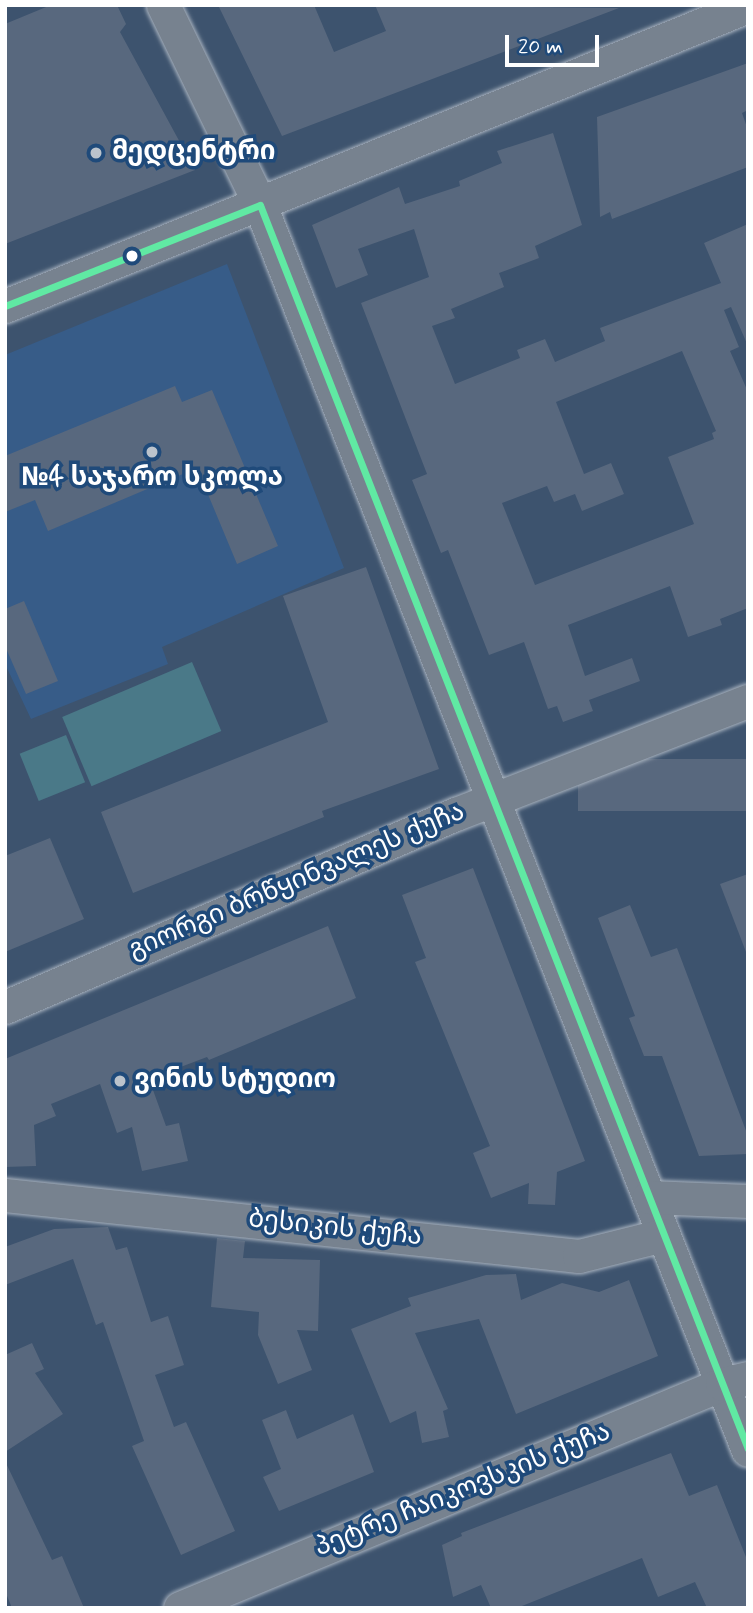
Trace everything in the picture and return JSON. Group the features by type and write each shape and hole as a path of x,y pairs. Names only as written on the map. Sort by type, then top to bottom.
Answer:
{"street":[{"path":"163,5 260,205 495,799 663,1235 735,1381 748,1450"},
{"path":"5,306 748,6"},
{"name":"გიორგი ბრწყინვალეს ქუჩა","path":"5,1007 495,799 748,701"},
{"name":"ბესიკის ქუჩა","path":"5,1195 579,1256 663,1235"},
{"path":"649,1196 748,1201"},
{"name":"პეტრე ჩაიკოვსკის ქუჩა","path":"180,1608 735,1381"}],"shaded area":[{"name":"№4 საჯარო სკოლა","path":"227,264 344,568 162,647 168,664 31,719 5,664 5,355"},
{"path":"192,662 221,731 92,786 62,717"},
{"path":"66,735 85,782 39,801 20,754"}],"building":[{"name":"მედცენტრი","path":"51,5 117,5 126,24 120,32 195,170 5,244 5,24"},
{"path":"218,5 314,5 334,52 386,31 375,5 619,8 282,136"},
{"path":"748,63 748,110 742,113 748,130 748,167 612,219 610,212 600,217 597,117"},
{"path":"553,133 582,225 535,246 539,258 499,273 504,287 451,309 455,318 432,326 455,384 520,358 517,350 545,339 555,362 605,341 600,328 721,283 704,243 748,224 748,346 731,307 724,310 739,347 730,351 748,392 748,608 720,619 722,625 688,637 670,586 568,625 585,676 632,658 640,681 589,700 593,711 563,722 557,706 548,709 524,642 489,655 448,550 441,553 412,480 427,474 361,303 429,277 414,229 358,249 368,275 336,288 312,225 399,187 405,204 460,186 459,181 502,163 497,151","holes":["682,351 716,431 712,433 714,439 668,457 694,524 535,585 502,503 547,486 554,502 575,494 582,511 624,494 611,463 584,474 556,402"]},
{"path":"175,386 182,402 212,390 278,546 237,564 197,468 48,531 35,500 5,512 5,456"},
{"path":"366,567 439,769 322,811 324,817 133,893 101,812 328,722 283,596"},
{"path":"24,601 58,681 26,694 5,646 5,609"},
{"path":"578,759 748,759 748,811 578,811"},
{"path":"50,838 84,919 5,952 5,856"},
{"path":"473,868 585,1161 557,1172 555,1205 528,1204 529,1183 491,1198 473,1153 490,1146 415,962 426,958 402,895"},
{"path":"748,874 748,951 746,952 720,884"},
{"path":"630,905 651,957 677,948 748,1136 748,1154 699,1156 662,1056 644,1056 629,1018 635,1016 598,918"},
{"path":"328,926 356,998 209,1060 207,1057 149,1079 166,1126 179,1123 188,1161 142,1171 132,1127 117,1133 100,1084 51,1104 56,1116 34,1125 36,1166 5,1167 5,1059"},
{"path":"108,1227 116,1250 127,1247 151,1322 168,1316 184,1365 155,1375 174,1427 186,1422 235,1531 181,1555 132,1446 144,1441 103,1322 96,1325 73,1259 5,1285 5,1247 54,1229"},
{"path":"217,1238 245,1241 243,1258 320,1260 318,1331 297,1330 312,1370 278,1384 258,1335 259,1312 211,1307"},
{"path":"516,1274 521,1300 562,1283 599,1292 629,1280 658,1356 516,1414 479,1319 415,1333 448,1409 443,1411 449,1437 422,1443 416,1411 390,1423 351,1329 411,1306 408,1298 486,1275"},
{"path":"32,1343 44,1369 35,1373 63,1414 5,1452 5,1355"},
{"path":"286,1410 297,1439 353,1414 374,1472 279,1511 263,1477 281,1469 262,1420"},
{"path":"671,1453 689,1496 717,1485 748,1562 748,1608 707,1608 695,1582 658,1597 642,1558 517,1608 491,1608 481,1585 453,1597 442,1545 462,1536 461,1533"},
{"path":"5,1461 52,1560 62,1556 84,1608 12,1608 5,1591"}],"transit line":[{"path":"260,205 748,1449"},
{"path":"5,306 260,205"}],"place":[{"name":"მედცენტრი","path":"96,153"},
{"name":"№4 საჯარო სკოლა","path":"152,452"},
{"name":"ვინის სტუდიო","path":"120,1081"}]}
